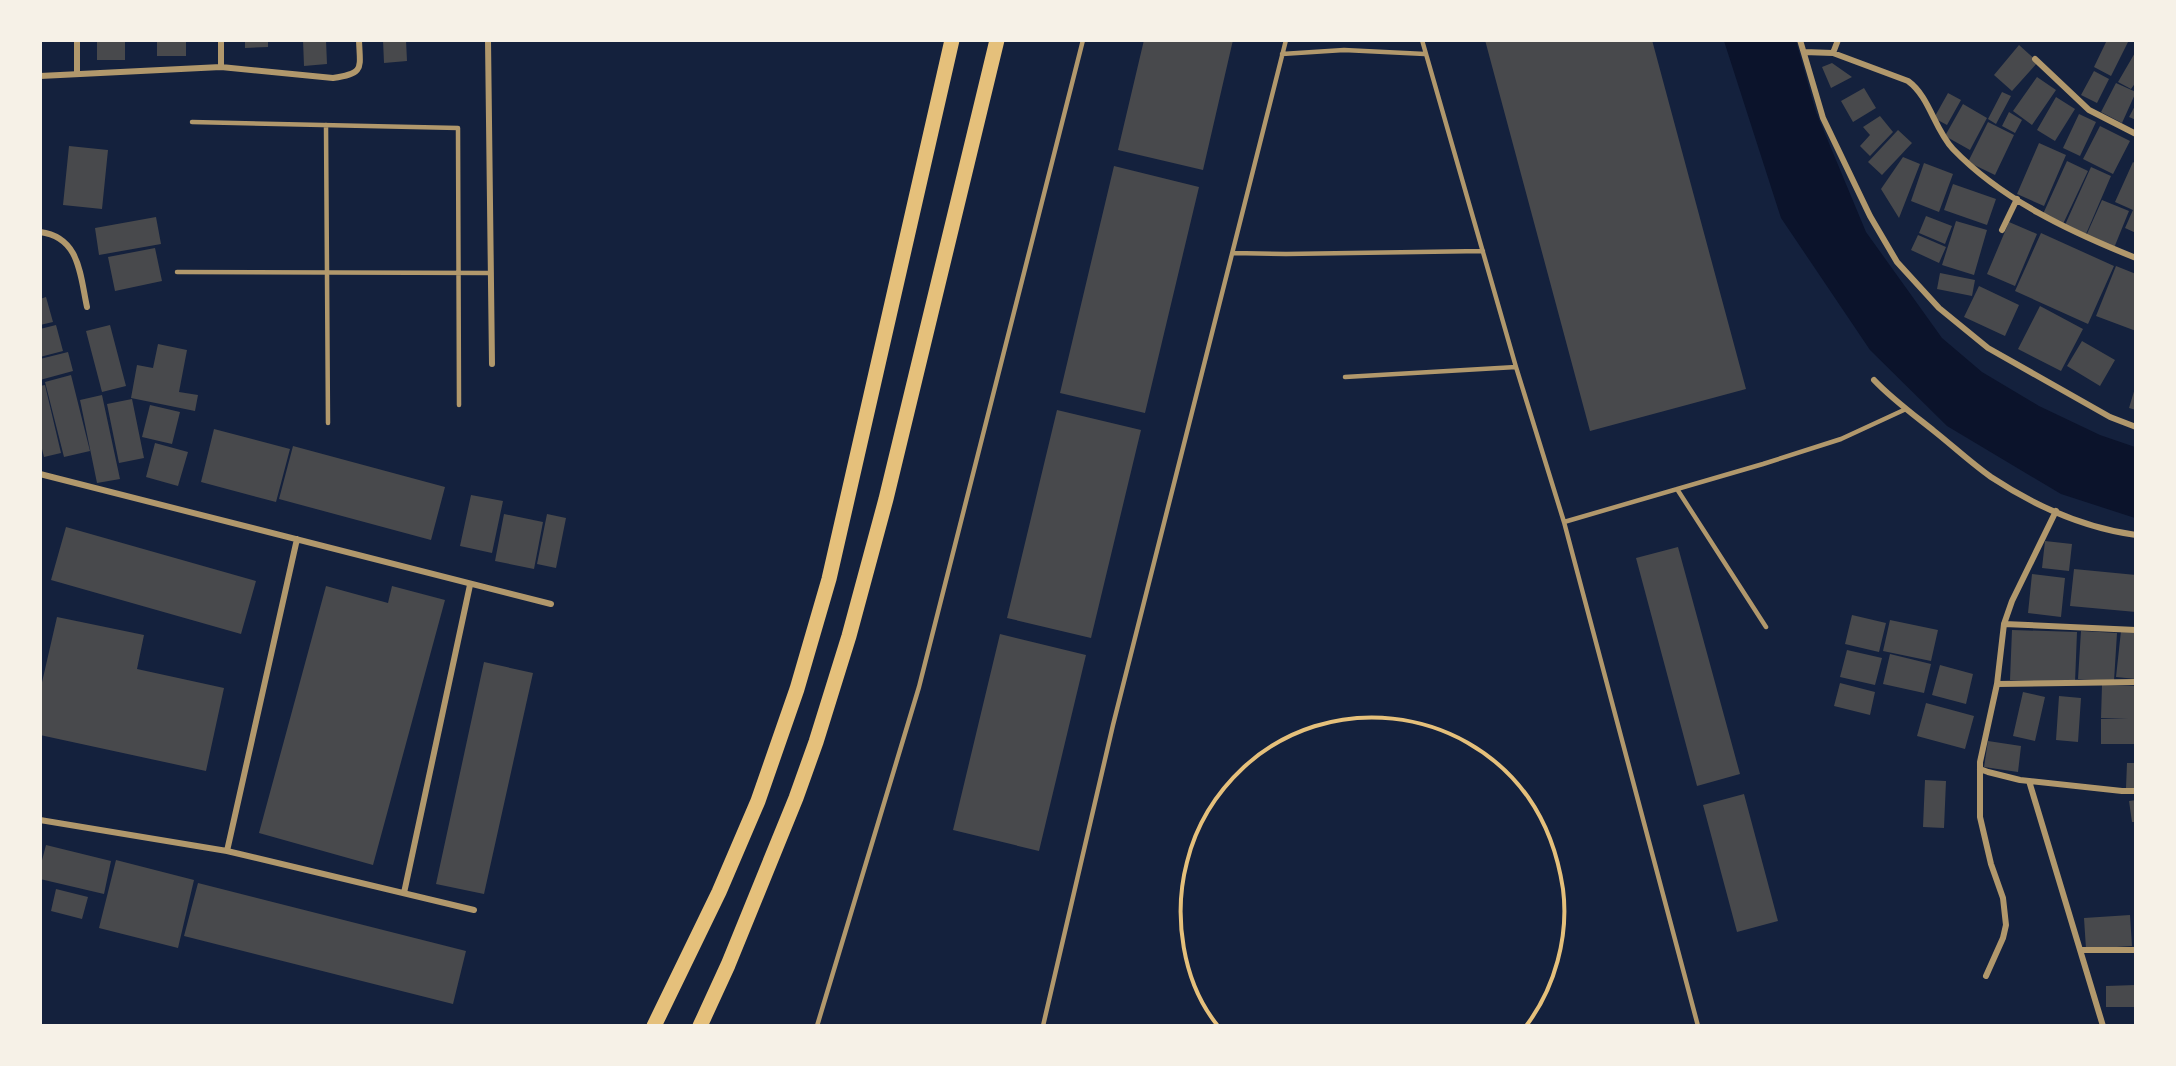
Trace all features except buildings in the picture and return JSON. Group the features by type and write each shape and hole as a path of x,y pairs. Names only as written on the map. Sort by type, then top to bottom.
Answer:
{"highway":[{"path":"654,1026 677,981 758,801 797,689 829,579 952,40"},
{"path":"700,1026 796,798 849,636 886,499 997,40"}],"street":[{"path":"77,40 77,73"},
{"path":"221,40 221,67"},
{"path":"40,76 221,67 293,76 333,78 357,72 360,66 359,40"},
{"path":"488,40 492,364"},
{"path":"1800,40 1823,118 1870,216 1897,262 1939,308 1988,348 2110,417 2136,426"},
{"path":"1833,52 1838,40"},
{"path":"1803,52 1833,52 1908,81 1918,88 1941,133 1953,149 2017,199 2058,224 2136,258"},
{"path":"2035,59 2089,110 2136,134"},
{"path":"2002,230 2017,199"},
{"path":"40,232 54,234 63,239 72,249 77,261 87,307"},
{"path":"1874,380 1906,409 1990,476 2023,496 2084,524 2136,535"},
{"path":"40,474 551,604"},
{"path":"1986,976 2003,938 2006,925 2003,898 1991,864 1980,817 1980,769 1997,684 2004,624 2012,601 2056,511"},
{"path":"227,851 297,539"},
{"path":"404,893 470,585"},
{"path":"2004,624 2136,630"},
{"path":"1997,684 2136,682"},
{"path":"1980,769 2029,781 2136,791"},
{"path":"2029,781 2103,1026"},
{"path":"40,820 227,851 474,910"},
{"path":"2081,950 2136,950"}],"lane":[{"path":"817,1026 920,687 1083,40"},
{"path":"1043,1026 1113,725 1286,40"},
{"path":"1422,40 1516,367 1564,522 1698,1026"},
{"path":"1282,54 1344,50 1425,54"},
{"path":"192,122 458,128 459,405"},
{"path":"326,125 328,423"},
{"path":"1233,253 1483,251"},
{"path":"177,272 491,273"},
{"path":"1345,377 1516,367"},
{"path":"1564,522 1840,439 1906,409"},
{"path":"1677,489 1766,627"}],"path":[{"path":"1218,1026 1197,989 1185,953 1180,917 1182,880 1191,844 1207,810 1229,781 1257,755 1290,735 1326,722 1363,717 1410,721 1438,728 1472,745 1503,768 1528,797 1547,830 1559,866 1563,894 1562,942 1552,979 1526,1026"}],"water":[{"path":"1724,41 1796,41 1816,112 1866,232 1942,338 1982,372 2039,406 2100,435 2135,447 2135,518 2061,494 1947,426 1870,350 1781,218"}]}
